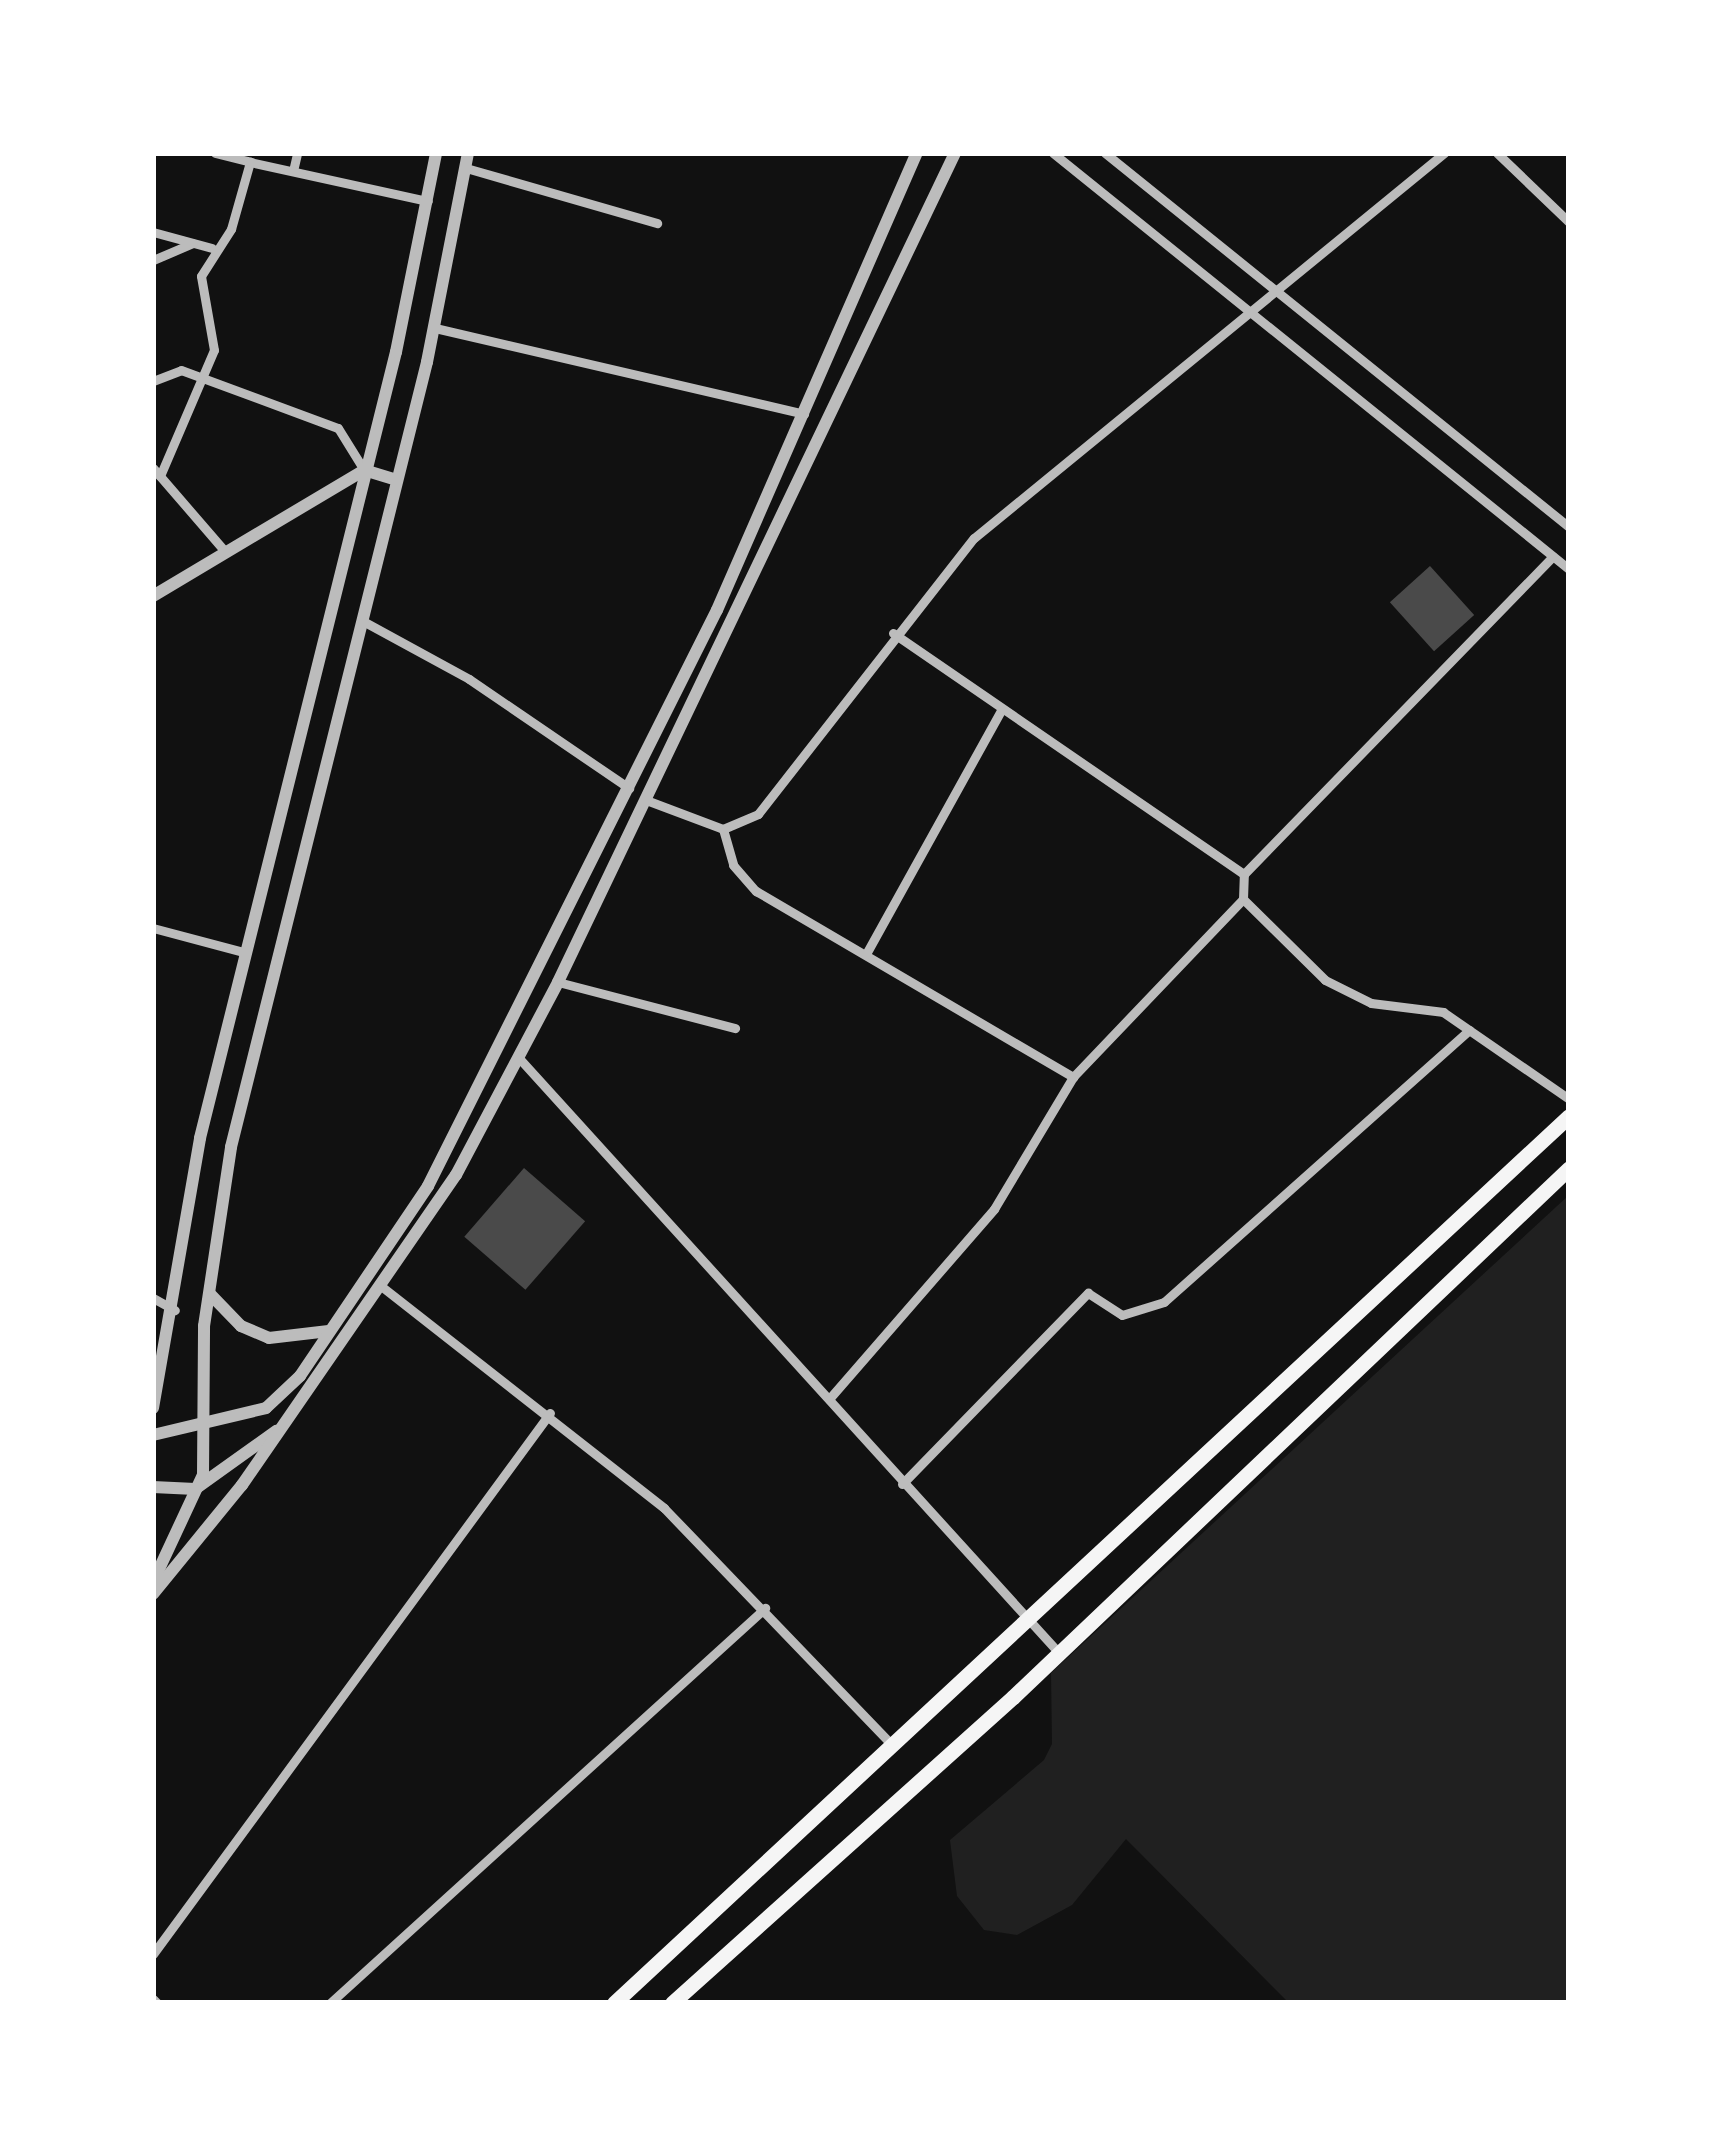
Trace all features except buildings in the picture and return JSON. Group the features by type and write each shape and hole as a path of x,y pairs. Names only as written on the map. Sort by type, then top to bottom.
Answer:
{"main road":[{"path":"614,2003 1025,1616 1569,1116"},
{"path":"672,2003 1059,1653 1569,1168"}],"street":[{"path":"215,153 428,201"},
{"path":"293,171 297,153"},
{"path":"153,1408 176,1310 200,1138 365,470 436,153"},
{"path":"153,1435 266,1408 330,1331 449,1149 539,976 806,415 917,153"},
{"path":"153,1594 286,1424 456,1175 558,982 955,153"},
{"path":"1053,153 1569,569"},
{"path":"1105,153 1569,527"},
{"path":"723,829 772,800 893,633 1000,514 1444,153"},
{"path":"1497,153 1569,222"},
{"path":"153,1582 202,1474 210,1294 231,1147 393,478 435,328 467,160 657,224"},
{"path":"223,549 157,472 216,342 200,288 212,248 231,229 250,162"},
{"path":"153,232 212,248"},
{"path":"153,260 193,243"},
{"path":"435,328 806,415"},
{"path":"153,381 181,370 338,428 365,470 393,478"},
{"path":"153,596 223,549 365,470"},
{"path":"829,1399 994,1209 1073,1076 1243,899 1244,874 1553,556"},
{"path":"361,620 469,679 646,800 723,829 747,884 1073,1076"},
{"path":"893,633 1244,874"},
{"path":"866,954 1001,710"},
{"path":"1243,899 1325,980 1371,1003 1443,1012 1569,1099"},
{"path":"153,928 243,952"},
{"path":"539,976 735,1028"},
{"path":"902,1484 1088,1293 1122,1315 1164,1302 1469,1030"},
{"path":"518,1057 1059,1653"},
{"path":"381,1286 550,1413 664,1508 890,1743"},
{"path":"210,1294 254,1334 285,1340 330,1331"},
{"path":"153,1298 176,1310"},
{"path":"153,1954 550,1413"},
{"path":"153,1487 195,1489 286,1424"},
{"path":"330,2003 765,1608"}],"shaded area":[{"path":"1569,1195 1569,2003 1289,2003 1126,1839 1072,1905 1017,1935 984,1930 957,1896 950,1840 1044,1760 1052,1744 1051,1673"}]}
